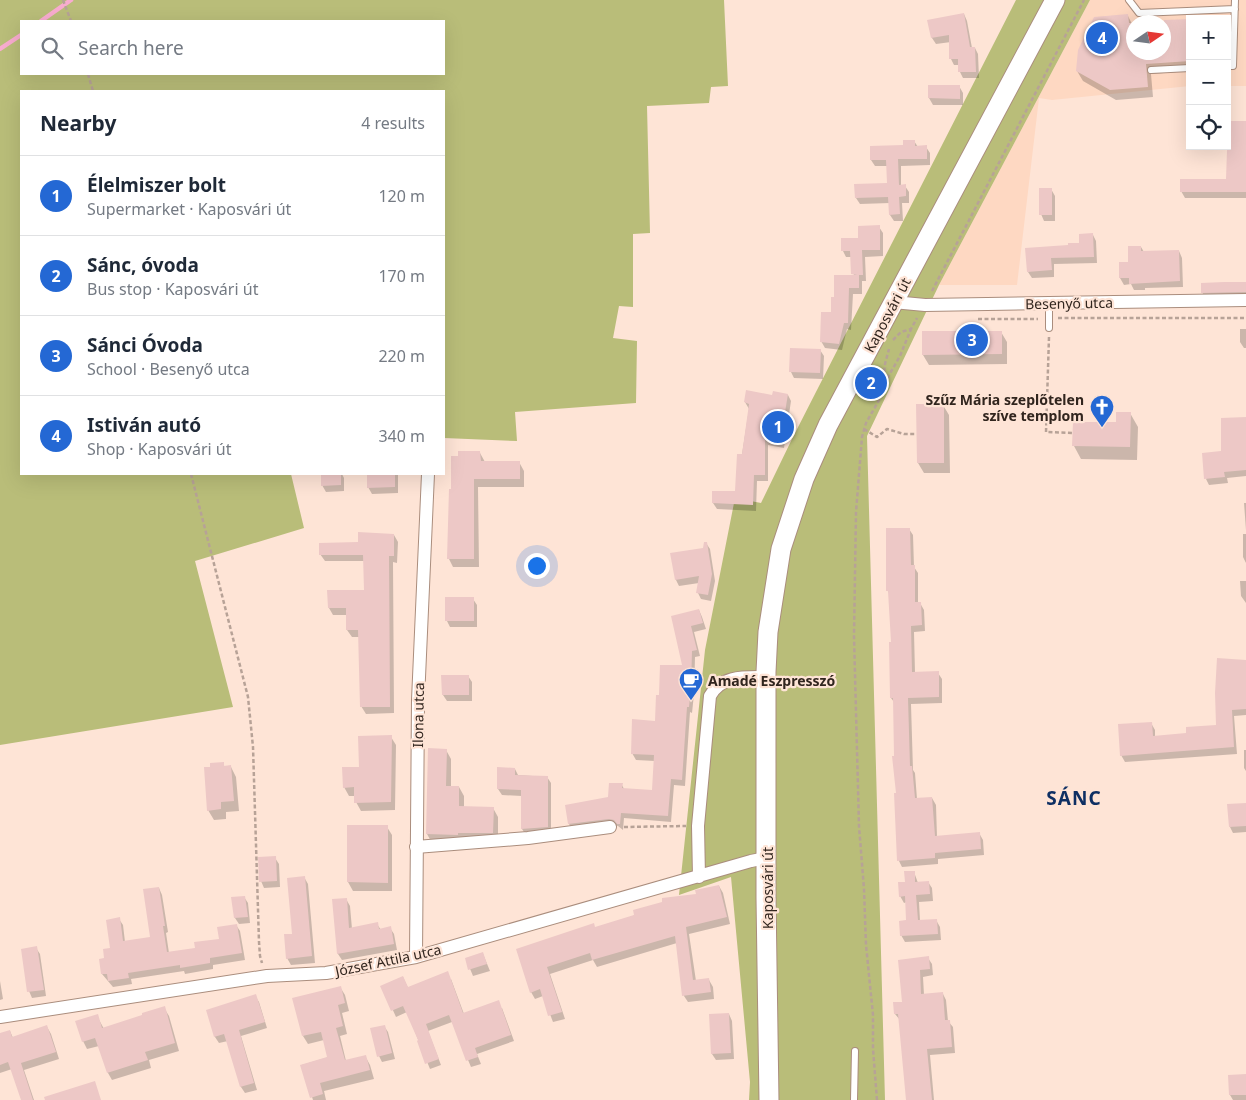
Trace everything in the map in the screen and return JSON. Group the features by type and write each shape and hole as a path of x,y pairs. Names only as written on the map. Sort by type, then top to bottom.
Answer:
{"main road":[{"name":"Kaposvári út","path":"769,1100 766,677 768,632 781,549 795,502 828,426 1055,0"}],"street":[{"name":"Besenyő utca","path":"893,302 925,305 1246,300"},
{"name":"Ilona utca","path":"416,957 418,700 428,475"},
{"path":"698,876 698,826 710,696 718,684 728,680 746,677 766,677"},
{"path":"416,848 528,838 610,827"},
{"name":"József Attila utca","path":"0,1017 267,976 326,973 416,957 766,858"}],"lane":[{"path":"1129,0 1139,13 1235,9"},
{"path":"1231,66 1233,66 1236,0"},
{"path":"1151,70 1186,68"},
{"path":"1049,303 1049,328"},
{"path":"854,1100 855,1051"}],"path":[{"path":"63,0 71,20"},
{"path":"936,280 1084,0"},
{"path":"88,75 93,90"},
{"path":"883,385 900,356 911,329 925,305"},
{"path":"975,319 1246,318"},
{"path":"1049,328 1046,432 1072,433"},
{"path":"877,1100 873,1015 866,945 859,826 854,699 856,512 866,423 882,395 885,364 891,343 901,332 911,329"},
{"path":"864,430 877,437 887,429 904,434 916,434"},
{"path":"190,475 248,697 253,747 260,956 267,976"},
{"path":"610,827 698,826"}],"shaded area":[{"path":"1090,0 1246,0 1246,86 1231,86 1231,15 1186,15 1186,86 1052,100 1039,98 1017,285 939,285"}],"green space":[{"path":"0,0 724,0 728,86 711,87 709,103 647,106 650,233 633,234 633,307 619,306 613,338 637,341 636,403 515,412 517,441 445,438 445,90 20,90 20,475 291,475 304,528 195,561 233,707 0,745"},
{"path":"1016,0 1090,0 939,285 867,436 885,1100 749,1100 750,1082 731,877 679,895 705,650 735,498 761,503"}],"building":[{"path":"964,13 970,47 975,47 976,72 958,72 958,59 949,59 949,35 931,38 927,20"},
{"path":"1128,14 1126,15 1126,60 1171,60 1171,20 1186,19 1186,61 1146,64 1148,87 1110,90 1076,71 1078,50 1094,17"},
{"path":"928,85 960,85 960,99 928,98"},
{"path":"1231,121 1246,121 1246,192 1180,192 1180,179 1226,179 1227,150 1231,150"},
{"path":"903,140 915,140 915,146 927,145 927,159 898,159 899,185 906,184 906,196 899,197 900,214 889,215 888,197 855,198 854,184 887,183 886,160 870,160 870,146 903,145"},
{"path":"1039,188 1052,188 1052,215 1039,215"},
{"path":"880,225 880,250 862,250 863,275 859,275 859,288 849,288 848,323 844,323 839,344 820,342 821,312 831,312 831,297 834,297 834,275 857,275 851,274 850,251 841,251 841,238 858,238 858,226"},
{"path":"1093,233 1094,257 1051,258 1052,270 1027,272 1025,248 1079,243 1079,234"},
{"path":"1128,246 1141,246 1141,251 1179,250 1180,281 1129,284 1129,278 1119,278 1119,262 1128,262"},
{"path":"1246,282 1246,292 1201,293 1201,283"},
{"path":"922,331 1002,331 1002,354 922,355"},
{"path":"790,348 821,349 820,373 789,372"},
{"path":"746,390 772,395 773,391 788,394 780,442 765,440 765,475 754,475 753,505 712,503 712,491 735,491 737,454 742,454 749,404 744,402"},
{"path":"916,404 944,404 944,463 917,463"},
{"name":"Szűz Mária szeplőtelen szíve templom","path":"1116,412 1131,412 1130,447 1072,446 1073,422 1116,422"},
{"path":"1246,417 1246,470 1224,472 1225,477 1204,479 1202,453 1221,451 1221,418"},
{"path":"458,451 480,451 481,461 520,461 520,479 474,479 474,559 447,559 451,456 458,456"},
{"path":"321,475 341,475 341,485 321,486"},
{"path":"367,475 395,475 395,487 367,488"},
{"path":"886,528 910,528 911,565 915,565 915,602 921,602 922,625 911,626 912,672 939,671 939,697 908,698 910,766 912,766 915,798 932,797 935,836 980,832 981,849 935,853 935,858 897,861 894,793 896,793 892,756 894,756 893,698 890,698 889,642 891,642 888,591 886,591"},
{"path":"358,532 394,534 394,556 389,556 390,707 360,707 358,630 346,630 346,608 328,608 327,590 364,590 363,555 319,555 319,543 358,542"},
{"path":"704,542 707,542 712,574 708,595 696,593 699,576 675,580 670,553 703,548"},
{"path":"445,597 474,597 474,621 445,621"},
{"path":"699,609 703,623 691,626 697,650 692,651 691,687 689,707 687,707 682,780 671,779 668,816 621,813 620,824 609,819 568,824 565,805 608,797 609,783 623,783 622,788 652,790 654,755 631,754 632,719 655,721 656,695 659,695 660,665 682,665 671,616"},
{"path":"1217,658 1246,660 1246,709 1232,710 1234,747 1120,756 1118,724 1152,722 1153,736 1186,733 1186,727 1216,725"},
{"path":"441,675 469,675 469,695 442,695"},
{"path":"392,735 391,802 354,803 354,787 343,788 342,767 359,767 358,736"},
{"path":"428,748 447,749 446,786 459,786 459,806 494,807 493,833 426,834"},
{"path":"224,762 224,766 231,765 234,801 221,802 221,809 207,811 204,767 210,767 210,763"},
{"path":"497,767 515,768 515,775 548,776 548,827 521,829 521,790 497,789"},
{"path":"1246,803 1246,826 1229,827 1227,804"},
{"path":"347,825 388,825 388,883 347,882"},
{"path":"276,856 277,881 259,882 258,857"},
{"path":"904,871 915,871 915,882 929,881 930,894 916,895 918,920 937,919 938,934 900,936 899,921 906,920 905,896 899,897 898,882 905,882"},
{"path":"305,876 312,956 286,959 284,934 292,934 287,878"},
{"path":"719,885 727,917 686,927 693,980 709,978 711,992 682,996 675,936 592,960 590,953 547,967 562,1012 548,1016 540,989 530,993 516,949 594,923 595,927 634,915 633,910 662,902 662,898 696,894 695,890"},
{"path":"159,887 167,952 195,948 194,942 219,939 217,927 237,924 242,953 210,958 210,963 180,968 180,965 128,973 129,978 108,981 107,974 101,974 99,959 104,958 103,949 110,948 106,920 120,917 123,941 150,937 143,889"},
{"path":"245,896 248,917 234,918 231,897"},
{"path":"347,898 349,928 378,922 379,929 391,926 394,944 337,954 332,899"},
{"path":"37,946 44,990 27,992 21,949"},
{"path":"483,952 487,964 468,970 465,958"},
{"path":"929,956 930,969 920,970 921,994 943,992 945,1020 950,1020 952,1047 927,1049 932,1100 906,1100 898,1014 894,1014 893,1002 902,1002 898,960"},
{"path":"448,971 463,1013 499,1000 511,1035 475,1048 478,1057 466,1061 449,1015 426,1024 439,1059 425,1064 418,1040 403,1006 391,1011 380,986 403,976 408,987"},
{"path":"341,986 345,1003 338,1005 343,1026 336,1028 345,1060 366,1055 370,1070 320,1083 323,1094 310,1098 300,1065 327,1057 321,1032 302,1036 292,998"},
{"path":"256,994 265,1022 239,1030 254,1083 240,1087 224,1034 214,1037 206,1010"},
{"path":"165,1006 175,1043 145,1052 148,1060 107,1073 95,1038 82,1042 75,1021 98,1014 102,1028"},
{"path":"729,1013 731,1053 711,1054 709,1014"},
{"path":"47,1025 56,1052 21,1063 33,1100 21,1100 8,1062 0,1065 0,1033 10,1030 12,1037"},
{"path":"385,1025 392,1053 377,1057 370,1028"},
{"path":"1246,1074 1246,1095 1229,1095 1228,1075"},
{"path":"95,1081 101,1100 45,1100 44,1097"}],"waterway":[{"path":"42,20 71,0"},
{"path":"0,49 20,36"}],"place":[{"name":"Istiván autó","path":"1102,38"},
{"name":"Sánci Óvoda","path":"972,340"},
{"name":"Sánc, óvoda","path":"871,383"},
{"name":"Élelmiszer bolt","path":"778,427"},
{"name":"Szűz Mária szeplőtelen szíve templom","path":"1102,428"},
{"name":"Amadé Eszpresszó","path":"691,701"}],"district":[{"name":"SÁNC","path":"1074,798"}]}
